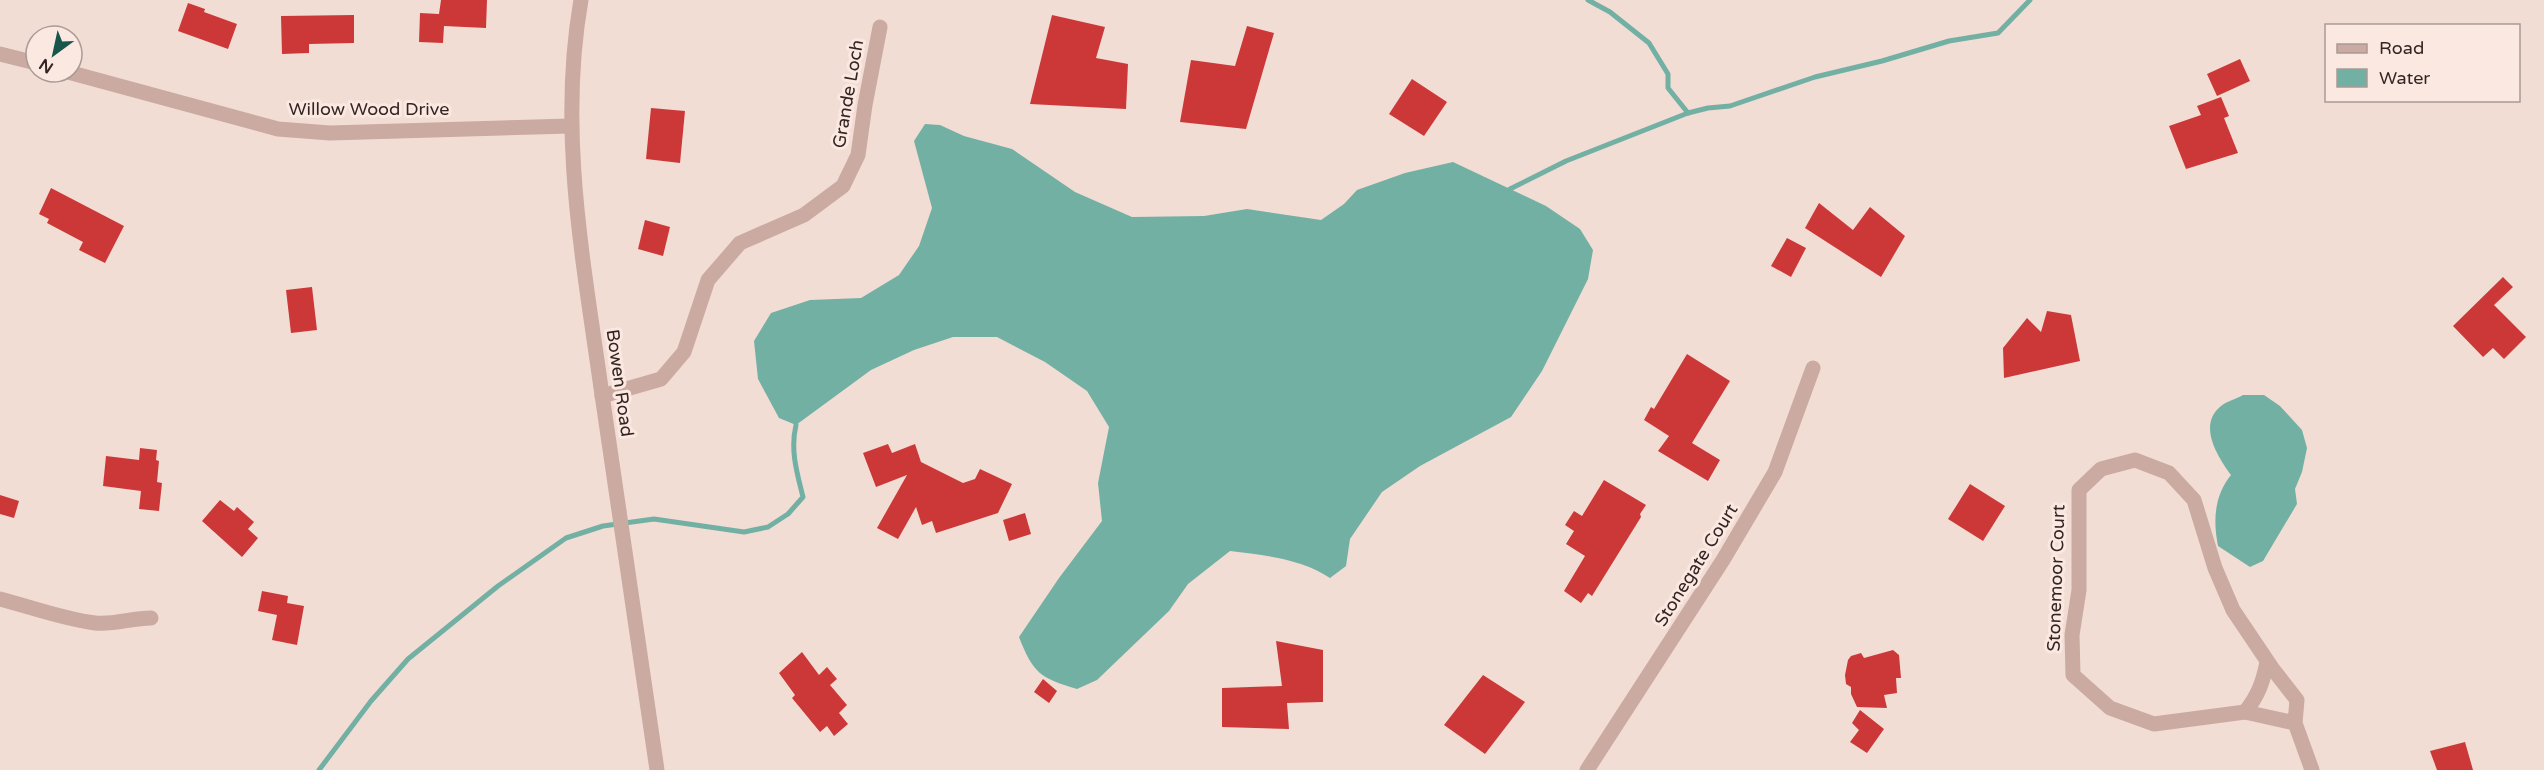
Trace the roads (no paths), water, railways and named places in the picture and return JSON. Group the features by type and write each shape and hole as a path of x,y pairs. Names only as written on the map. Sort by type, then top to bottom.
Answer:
{"street":[{"name":"Bowen Road","path":"581,0 575,34 570,126 577,224 657,770"},
{"name":"Grande Loch","path":"602,396 661,379 684,352 708,280 740,243 804,215 843,186 858,155 864,105 880,27"},
{"path":"0,54 24,60"},
{"name":"Willow Wood Drive","path":"84,76 278,129 330,133 570,126"},
{"name":"Stonegate Court","path":"1587,770 1723,560 1775,472 1813,368"},
{"name":"Stonemoor Court","path":"2295,723 2245,712 2154,724 2110,708 2073,675 2072,635 2079,590 2079,490 2101,469 2135,460 2169,473 2194,500 2215,568 2233,609 2267,662 2297,700 2295,723 2312,770"},
{"path":"0,599 96,623 150,618"},
{"path":"2245,712 2257,697 2263,683 2267,662"}],"water":[{"path":"925,124 940,125 964,136 1012,149 1075,192 1132,217 1204,216 1247,209 1321,220 1344,204 1357,190 1405,173 1453,162 1546,206 1580,229 1593,250 1588,279 1542,371 1511,417 1420,466 1382,492 1350,539 1346,566 1330,578 1295,562 1230,551 1188,584 1169,611 1097,680 1077,689 1054,681 1039,672 1029,659 1019,637 1059,578 1102,521 1098,483 1109,427 1087,391 1045,362 997,337 953,337 914,350 871,370 796,425 779,418 758,379 754,341 771,313 810,300 861,298 899,275 919,246 932,208 914,141"},
{"path":"2243,395 2264,395 2280,406 2302,430 2307,448 2302,472 2295,489 2297,504 2263,561 2250,567 2218,546 2216,509 2221,491 2231,475 2216,450 2210,431 2214,414 2221,406"}],"waterway":[{"path":"1588,0 1610,12 1649,43 1668,74 1668,88 1688,113"},
{"path":"1510,189 1566,161 1688,113 1730,106 1815,77 1882,61 1949,41 1998,33 2030,0"},
{"path":"319,770 371,701 408,659 498,586 566,538 603,526 654,519 744,532 768,527 788,514 803,497 794,452 796,425"}]}
